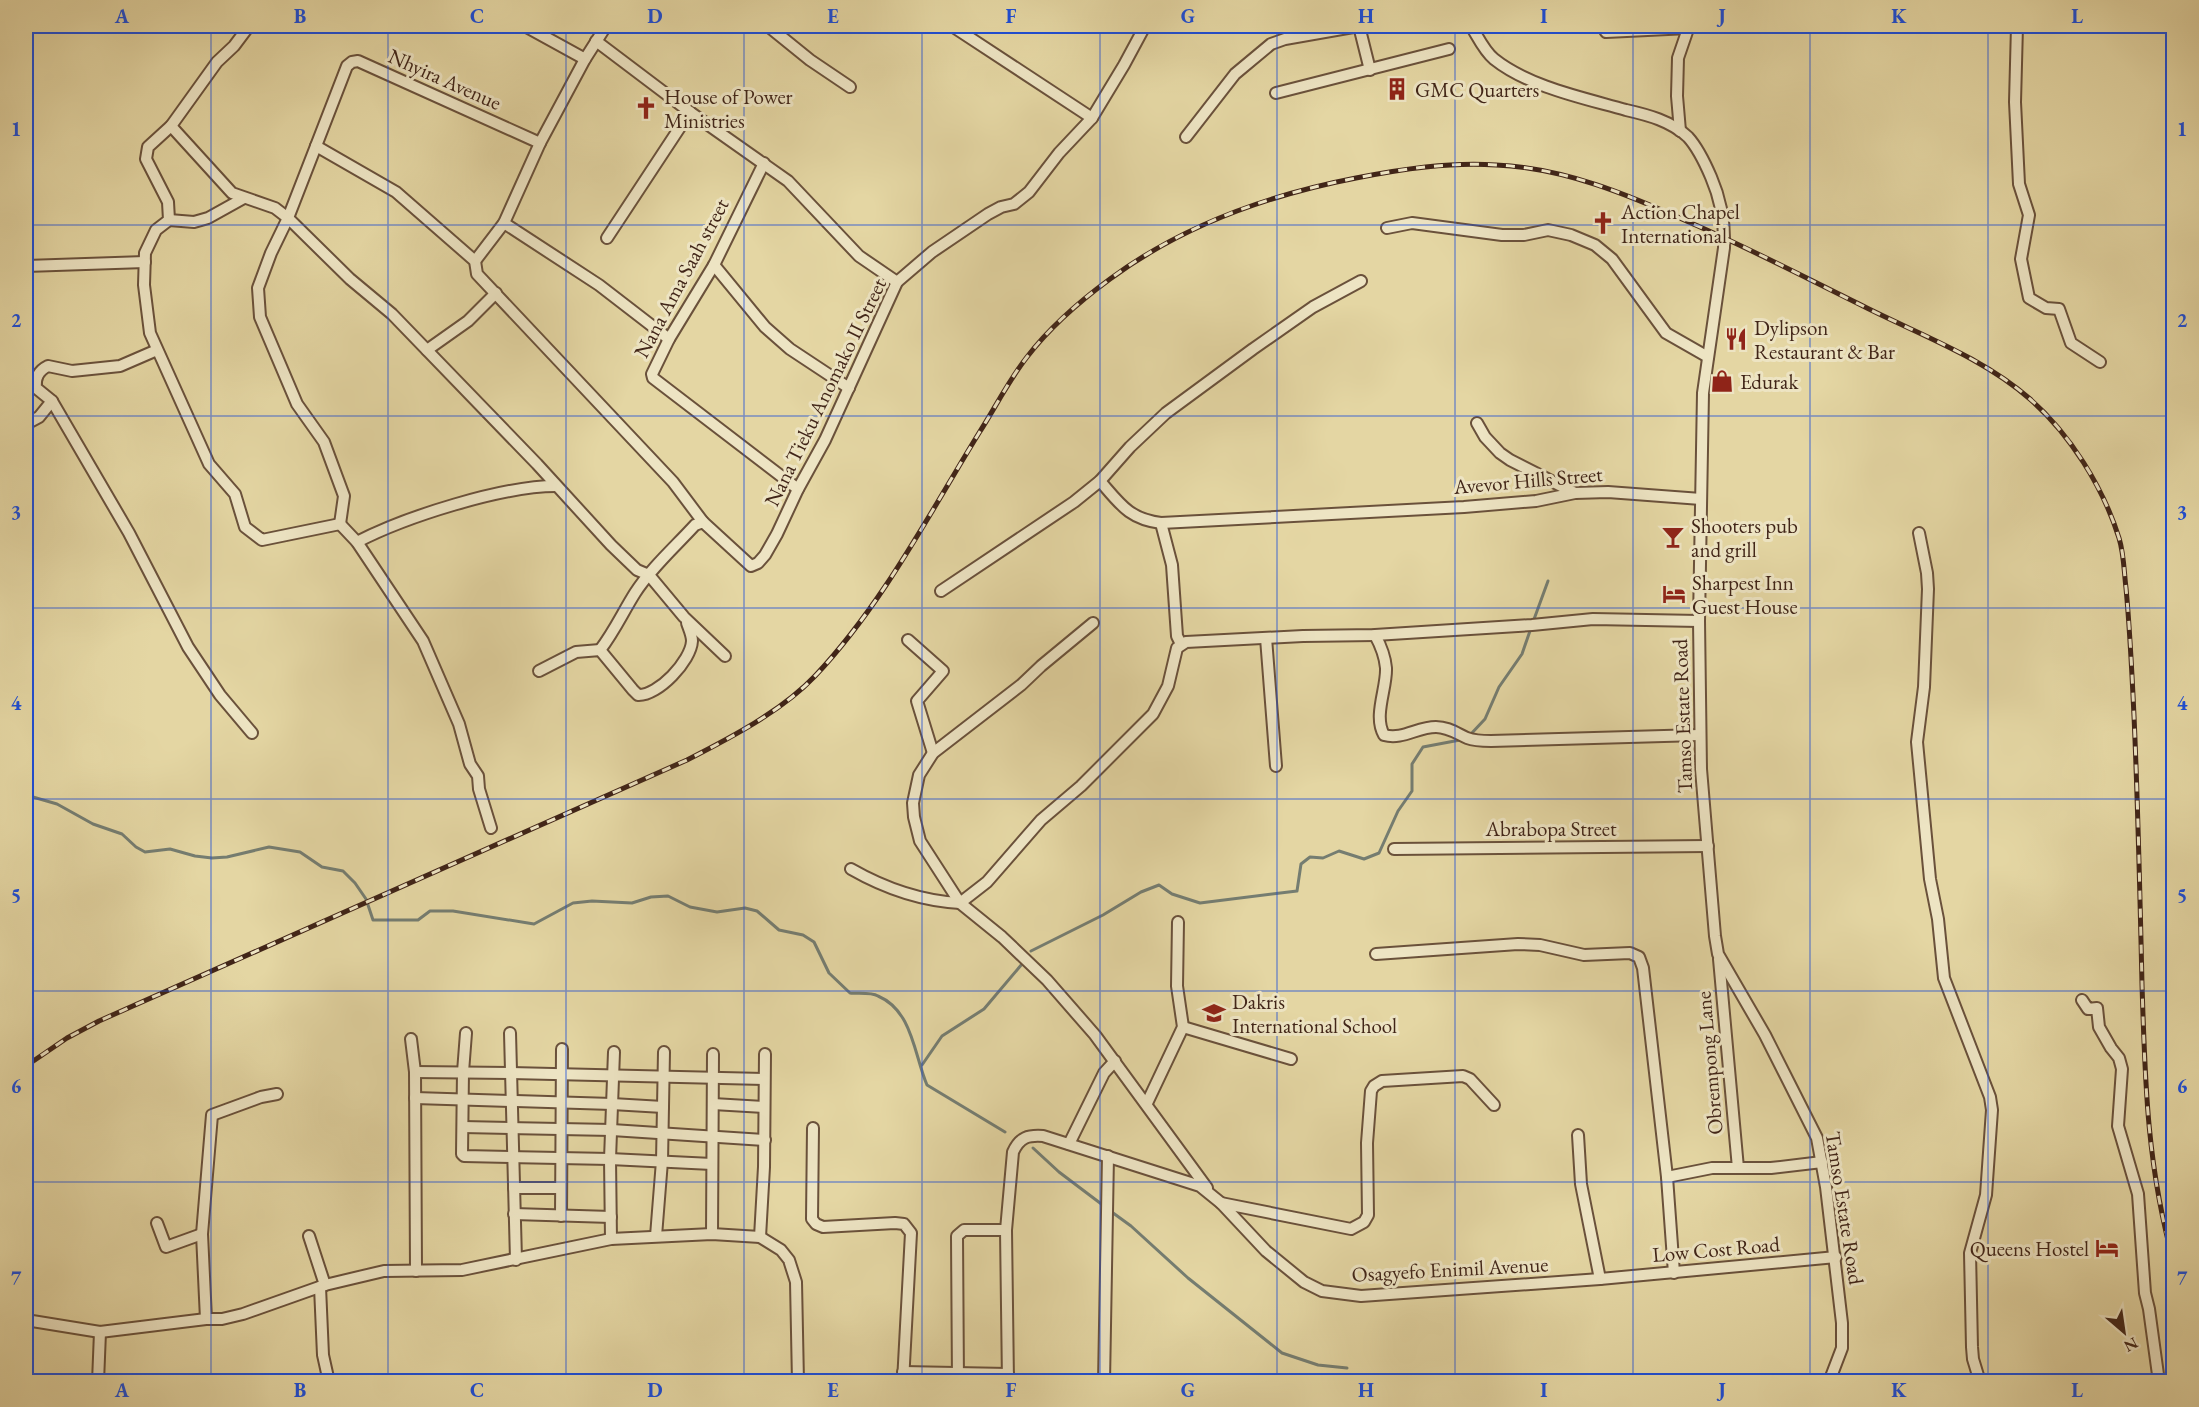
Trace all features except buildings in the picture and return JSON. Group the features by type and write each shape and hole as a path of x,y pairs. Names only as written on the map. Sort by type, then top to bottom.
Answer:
{"street":[{"path":"169,220 168,202 145,155 148,147 171,126 218,62 249,26"},
{"path":"525,26 585,59"},
{"path":"475,261 504,223 540,143 585,59 606,26"},
{"path":"768,26 810,60 850,87"},
{"path":"952,26 1092,118"},
{"name":"Nana Tieku Anomako II Street","path":"703,522 751,566 758,563 765,555 825,440 897,282 932,252 988,214 1014,204 1029,192 1059,153 1092,118 1145,26"},
{"path":"1186,137 1235,74 1271,44 1285,39 1359,26 1370,70"},
{"name":"Tamso Estate Road","path":"1471,26 1493,59 1526,78 1581,98 1654,117 1680,131 1688,138 1706,165 1717,194 1724,225 1722,264 1703,393 1699,621 1701,783 1714,936 1718,954 1765,1035 1817,1138 1836,1257 1843,1337 1839,1358 1829,1382"},
{"path":"1602,26 1606,32 1689,27 1678,58 1677,96 1680,131"},
{"path":"2017,26 2015,102 2019,184 2029,215 2021,259 2024,281 2029,298 2046,308 2059,309 2072,343 2100,362"},
{"path":"597,41 690,112 788,181 859,256 897,282"},
{"path":"1276,93 1449,49"},
{"name":"Nhyira Avenue","path":"340,524 344,496 324,442 297,405 260,317 258,288 347,66 358,61 540,143"},
{"path":"607,238 690,112"},
{"path":"171,126 232,193 275,208 350,279 392,314 623,558 638,570 649,575 684,617 725,656"},
{"path":"316,146 396,192 475,261 477,274 673,482 703,522 695,525 649,575 635,593 616,629 600,650 576,652 539,671"},
{"name":"Nana Ama Saah street","path":"764,163 714,265 652,370 653,378 798,489"},
{"path":"244,198 208,218 194,222 169,220 156,230 145,253 144,285 150,333 209,464 235,494 245,527 262,540 340,524 357,542 423,641 459,724 470,764 478,776 479,789 491,828"},
{"path":"504,223 599,285 669,339"},
{"path":"1387,228 1401,224 1426,224 1516,236 1548,230 1578,238 1595,245 1612,259 1666,333 1708,357"},
{"path":"26,266 146,262"},
{"path":"714,265 765,327 790,348 849,388"},
{"path":"941,591 1074,502 1100,481 1130,447 1166,413 1292,321 1361,281"},
{"path":"427,350 473,317 496,293"},
{"path":"157,350 120,366 72,371 48,366 38,374 35,381 36,388 52,401 129,533 188,647 219,695 252,733"},
{"path":"26,424 39,417 52,401"},
{"path":"1477,423 1485,437 1500,453 1575,493"},
{"path":"1100,481 1134,516 1161,524 1172,565 1177,636 1181,644"},
{"path":"357,542 376,532 441,510 526,488 556,486"},
{"name":"Avevor Hills Street","path":"1161,524 1536,501 1575,493 1608,492 1701,500"},
{"path":"1919,533 1928,589 1924,687 1917,742 1930,879 1938,919 1944,978 1990,1097 1992,1110 1986,1195 1970,1253 1972,1353 1980,1382"},
{"path":"600,650 638,695 648,694 662,685 685,660 690,649 691,634 684,617"},
{"path":"851,869 912,896 960,903 987,882 1041,820 1089,779 1153,714 1168,686 1176,648 1186,642 1375,635 1532,626 1593,619 1699,621"},
{"path":"1093,623 1021,685 933,753 919,776 913,803 914,818 920,841 960,903 1002,937 1047,980 1115,1061 1212,1196"},
{"path":"1375,635 1382,647 1386,670 1380,724 1384,735 1394,738 1418,730 1438,727 1456,731 1471,739 1491,741 1700,735"},
{"path":"1266,638 1276,766"},
{"path":"908,640 943,671 917,701 933,753"},
{"name":"Abrabopa Street","path":"1394,849 1708,846"},
{"path":"1147,1103 1183,1027 1178,1000 1178,922"},
{"path":"1376,954 1518,944 1540,945 1584,956 1635,954 1642,962 1643,968 1674,1273"},
{"name":"Obrempong Lane","path":"1718,954 1738,1168"},
{"path":"2082,1000 2088,1009 2097,1008 2099,1027 2119,1058 2122,1069 2118,1126 2138,1194 2145,1293 2159,1382"},
{"path":"1183,1027 1292,1059"},
{"path":"466,1033 462,1099 463,1156 712,1164"},
{"path":"510,1034 516,1260"},
{"path":"411,1039 415,1072 416,1271"},
{"path":"561,1216 562,1048"},
{"path":"611,1239 610,1159 614,1052"},
{"path":"656,1236 662,1161 664,1052"},
{"path":"712,1234 713,1054"},
{"path":"760,1237 765,1140 765,1054"},
{"path":"1069,1144 1104,1073 1115,1061"},
{"path":"415,1072 764,1079"},
{"path":"1221,1203 1351,1229 1364,1222 1368,1215 1367,1143 1371,1091 1374,1086 1382,1081 1463,1076 1470,1079 1494,1105"},
{"path":"206,1319 202,1234 212,1115 261,1097 278,1094"},
{"path":"415,1098 663,1107"},
{"path":"713,1104 764,1107"},
{"path":"463,1127 612,1130 765,1140"},
{"path":"813,1128 812,1219 816,1224 823,1227 895,1223 904,1224 911,1233 903,1377 1008,1378"},
{"name":"Osagyefo Enimil Avenue","path":"1008,1378 1006,1230 1013,1152 1017,1143 1030,1135 1043,1136 1200,1186 1221,1203 1266,1251 1304,1282 1322,1291 1360,1296 1600,1279"},
{"path":"1578,1135 1581,1184 1600,1279"},
{"path":"1104,1382 1108,1156"},
{"path":"1666,1177 1712,1168 1771,1168 1822,1162"},
{"path":"514,1188 561,1188"},
{"path":"514,1214 611,1217"},
{"path":"157,1223 166,1247 202,1234"},
{"path":"958,1377 957,1236 964,1230 1006,1230"},
{"path":"26,1320 100,1332 222,1319 323,1286 384,1271 462,1270 611,1239 712,1234 760,1237 781,1250 793,1269 796,1282 798,1382"},
{"path":"309,1236 323,1286 323,1355 329,1382"},
{"name":"Low Cost Road","path":"1600,1279 1836,1257"},
{"path":"98,1382 100,1332"}],"waterway":[{"path":"1533,622 1548,581"},
{"path":"1470,735 1485,719 1499,687 1522,654 1531,628"},
{"path":"2174,725 2168,756 2174,809"},
{"path":"1031,951 1103,915 1141,892 1159,885 1172,894 1200,903 1297,891 1301,864 1310,857 1323,858 1339,851 1364,859 1379,853 1398,811 1412,791 1412,764 1423,747 1460,740"},
{"path":"26,795 57,804 93,824 122,834 145,852 170,849 212,858 227,857 269,847 300,852 322,867 343,871 366,899 373,920 418,920 430,911 453,911 534,924 573,903 592,901 632,903 651,897 668,896 690,907 717,912 745,908 757,911 779,930 803,935 814,942 829,973 850,993 875,995 890,1003 899,1012 911,1035 927,1085 1005,1132"},
{"path":"922,1065 942,1036 984,1009 1022,964"},
{"path":"1033,1148 1059,1172 1104,1206"},
{"path":"1109,1210 1131,1226 1188,1278 1282,1353 1318,1365 1347,1368"}],"railway":[{"path":"26,1066 67,1038 99,1021 687,760 738,733 787,701 802,689 839,649 883,590 1027,357 1045,335 1077,305 1138,260 1167,243 1227,215 1259,203 1323,185 1443,165 1478,164 1522,167 1572,177 1620,193 1668,213 1756,253 1971,359 1992,371 2030,399 2059,428 2083,462 2112,519 2121,544 2124,563 2134,716 2146,1090 2158,1193 2174,1263"}],"place":[{"name":"GMC Quarters","path":"1397,89"},
{"name":"House of Power Ministries","path":"646,108"},
{"name":"Action Chapel International","path":"1603,223"},
{"name":"Dylipson Restaurant & Bar","path":"1736,339"},
{"name":"Edurak","path":"1722,381"},
{"name":"Shooters pub and grill","path":"1673,537"},
{"name":"Sharpest Inn Guest House","path":"1674,594"},
{"name":"Dakris International School","path":"1214,1013"},
{"name":"Queens Hostel","path":"2107,1248"}]}
